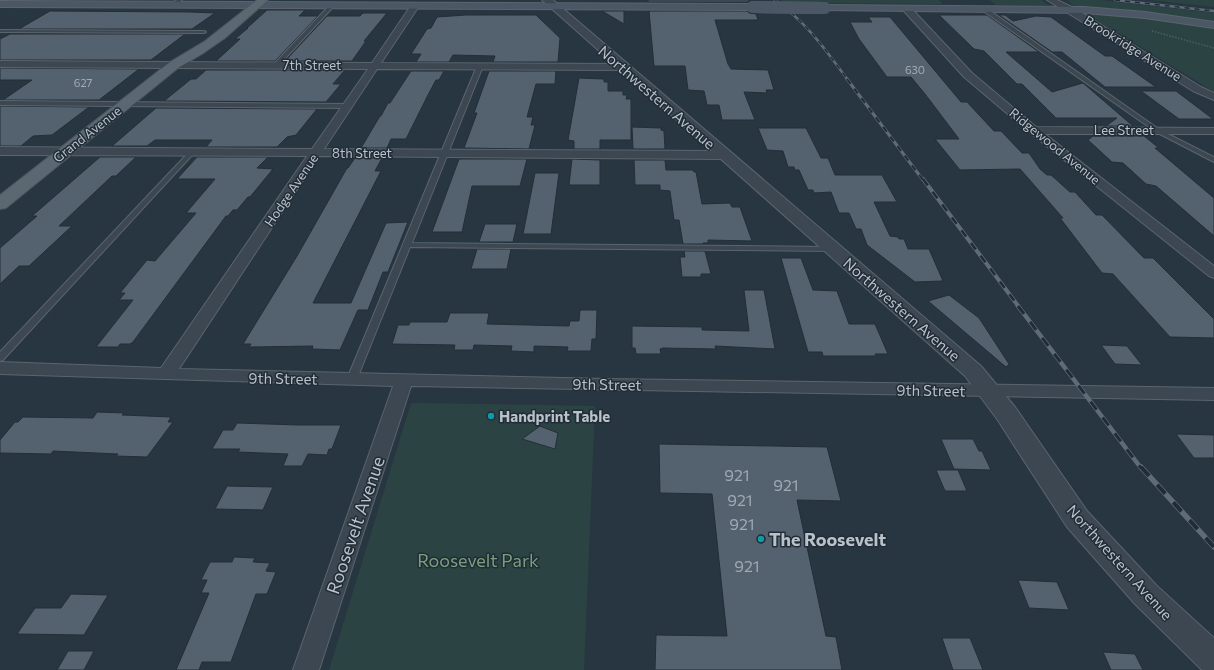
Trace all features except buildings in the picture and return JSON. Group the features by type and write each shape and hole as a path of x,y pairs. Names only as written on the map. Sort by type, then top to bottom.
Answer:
{"main road":[{"path":"0,4 176,2 332,6 415,6 551,3 825,8 1071,10 1145,14 1214,25"},
{"path":"226,14 241,3"},
{"name":"Grand Avenue","path":"0,204 174,65 186,59 207,44 260,3"},
{"name":"Grand Avenue","path":"174,65 176,59 215,23"}],"street":[{"name":"Brookridge Avenue","path":"1051,0 1071,10 1197,89 1214,97"},
{"path":"1063,0 1070,5 1071,10"},
{"name":"Northwestern Avenue","path":"551,3 723,155 973,371 990,391 1077,519 1146,595 1214,659"},
{"name":"Hodge Avenue","path":"166,374 415,6"},
{"name":"Ridgewood Avenue","path":"906,8 968,75 1033,130 1214,273"},
{"name":"7th Street","path":"0,64 624,67"},
{"name":"Lee Street","path":"1033,130 1214,131"},
{"name":"8th Street","path":"0,151 723,155"},
{"name":"9th Street","path":"0,368 352,379 1214,394"},
{"name":"Roosevelt Avenue","path":"306,670 404,380"}],"lane":[{"path":"276,65 332,6"},
{"path":"984,9 1158,131 1214,160"},
{"path":"0,31 204,32"},
{"path":"352,379 480,66"},
{"path":"0,103 348,106"},
{"path":"0,358 192,152"},
{"path":"407,245 833,249"}],"path":[{"path":"1148,30 1169,37 1214,48"}],"green space":[{"path":"781,0 939,0 943,4 785,3"},
{"path":"990,0 1041,0 1049,5 996,5"},
{"path":"1067,0 1100,0 1214,13 1214,92 1120,34 1086,16"},
{"path":"1150,0 1214,0 1214,7"},
{"name":"Roosevelt Park","path":"411,403 595,406 584,670 329,670"}],"railway":[{"path":"775,0 806,27 848,80"},
{"path":"1115,0 1214,11"},
{"path":"847,79 923,180"},
{"path":"923,179 1019,307"},
{"path":"1018,306 1141,468"},
{"path":"1141,467 1214,547"}],"place":[{"name":"Handprint Table","path":"491,416"},
{"name":"The Roosevelt","path":"761,539"}]}
